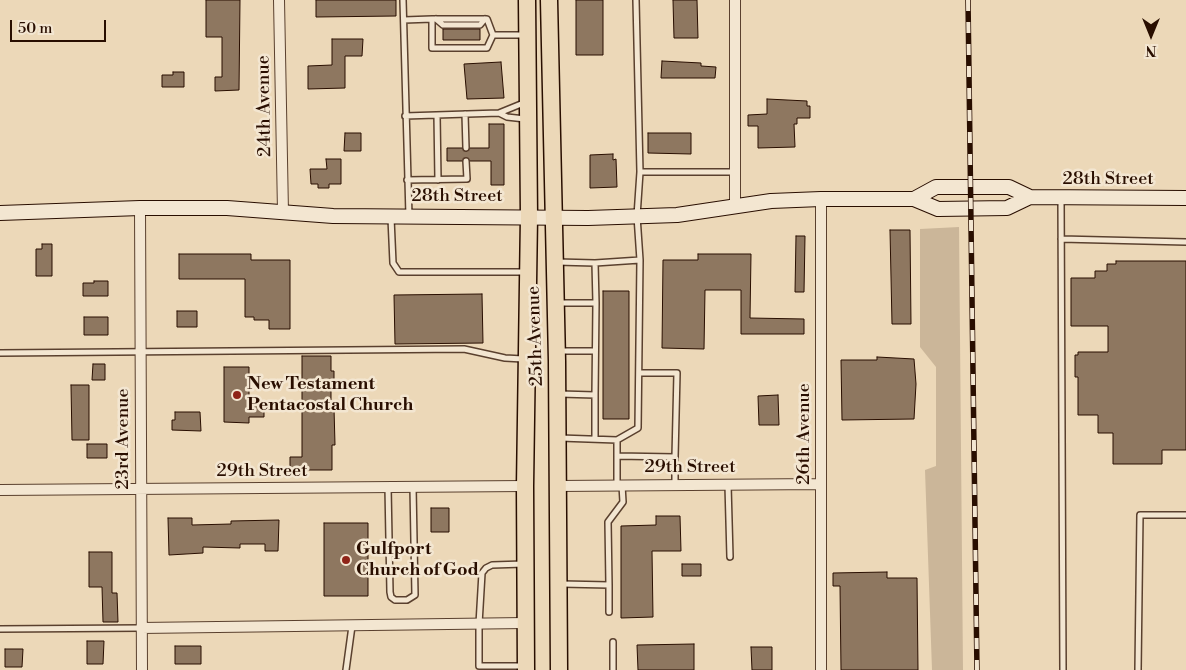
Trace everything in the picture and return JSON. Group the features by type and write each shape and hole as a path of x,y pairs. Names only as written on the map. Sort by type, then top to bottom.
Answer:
{"main road":[{"name":"25th Avenue","path":"526,668 525,486 529,216 528,0"},
{"name":"25th Avenue","path":"549,0 558,438 559,670"},
{"name":"28th Street","path":"914,199 936,187 1009,187 1030,197 1186,198"},
{"name":"28th Street","path":"0,213 140,208 227,208 333,216 637,216 676,215 735,208 771,201 821,199 914,199 938,209 1007,208 1030,197"}],"street":[{"name":"24th Avenue","path":"279,0 283,212"},
{"path":"735,0 735,208"},
{"name":"26th Avenue","path":"821,199 821,670"},
{"name":"23rd Avenue","path":"140,208 142,670"},
{"name":"29th Street","path":"558,486 821,484"},
{"name":"29th Street","path":"0,490 525,486"},
{"path":"141,628 525,624"}],"lane":[{"path":"403,0 409,216"},
{"path":"558,438 617,440 638,428 640,260 637,216 640,172 636,0"},
{"path":"434,19 432,48 487,48 494,35"},
{"path":"404,20 487,19 494,35"},
{"path":"494,35 528,35"},
{"path":"405,116 499,113 529,100"},
{"path":"499,113 507,117 529,120"},
{"path":"465,114 466,148"},
{"path":"437,115 438,180"},
{"path":"407,180 466,179 466,161"},
{"path":"640,172 735,172"},
{"path":"1061,198 1063,670"},
{"path":"390,217 393,263 399,272 528,272"},
{"path":"1061,239 1186,242"},
{"path":"553,262 595,263 640,260"},
{"path":"595,263 595,439"},
{"path":"555,303 596,303"},
{"path":"0,353 95,354 140,350 464,350 505,358 526,359"},
{"path":"556,351 595,351"},
{"path":"639,374 677,373 675,485"},
{"path":"557,394 595,395"},
{"path":"609,612 608,522 623,502 619,485 617,440"},
{"path":"617,456 675,457"},
{"path":"728,484 730,557"},
{"path":"388,487 390,592 391,598 395,600 407,600 415,595 414,487"},
{"path":"1138,670 1140,515 1186,515"},
{"path":"525,564 492,565 482,573 479,668 526,668"},
{"path":"559,584 609,585"},
{"path":"346,670 352,626"},
{"path":"0,629 141,628"},
{"path":"612,642 613,670"}],"shaded area":[{"path":"959,227 963,670 932,670 925,470 936,466 936,367 920,347 920,229"}],"building":[{"path":"206,0 240,0 239,90 215,91 215,77 222,77 222,37 206,37"},
{"path":"316,0 396,0 396,16 316,17"},
{"path":"576,0 603,0 603,55 576,55"},
{"path":"673,0 697,0 698,38 674,38"},
{"path":"443,29 480,29 480,40 443,40"},
{"path":"332,39 363,39 362,56 345,56 345,88 308,89 308,66 332,65"},
{"path":"662,61 701,63 701,66 716,67 715,78 661,78"},
{"path":"501,62 504,98 467,99 464,64"},
{"path":"173,72 184,72 184,87 162,87 162,75 173,75"},
{"path":"767,99 807,101 807,106 810,106 810,118 797,118 797,124 794,124 795,147 758,148 758,126 748,126 748,115 767,114"},
{"path":"489,124 504,124 504,185 491,185 491,161 470,161 466,157 462,161 447,161 447,148 462,148 466,152 470,148 489,148"},
{"path":"345,133 361,133 361,151 344,151"},
{"path":"648,133 691,133 691,154 648,153"},
{"path":"613,154 613,160 616,159 617,187 590,188 590,155"},
{"path":"326,159 341,159 341,184 329,184 329,188 318,188 318,184 311,184 310,169 327,169"},
{"path":"890,230 910,230 911,324 892,324"},
{"path":"796,236 805,236 804,292 795,292"},
{"path":"42,244 52,244 52,276 36,276 36,249 42,249"},
{"path":"179,254 251,254 251,260 290,260 290,329 269,329 269,320 254,320 254,317 245,317 245,279 179,279"},
{"path":"698,254 751,254 750,318 804,319 804,334 741,334 741,290 705,290 704,349 662,348 663,260 698,260"},
{"path":"1116,261 1186,261 1186,450 1162,450 1162,464 1113,464 1113,433 1098,433 1098,415 1078,415 1078,377 1075,377 1075,355 1078,355 1078,352 1108,352 1108,326 1071,326 1071,278 1095,278 1095,271 1107,271 1107,264 1116,264"},
{"path":"94,281 108,281 108,296 83,296 83,283 94,283"},
{"path":"603,291 629,291 629,419 603,419"},
{"path":"482,294 483,343 395,344 394,295"},
{"path":"177,311 197,311 197,327 177,327"},
{"path":"84,317 108,317 108,335 84,335"},
{"path":"302,356 331,356 331,371 334,371 334,383 331,383 331,408 334,408 335,445 332,445 332,470 290,470 290,457 302,457"},
{"path":"877,357 914,359 916,384 914,419 842,420 841,360 877,360"},
{"path":"93,364 105,364 105,380 92,380"},
{"name":"New Testament Pentacostal Church","path":"224,367 249,367 249,401 264,401 264,417 249,417 249,423 224,422"},
{"path":"71,385 89,385 89,440 72,440"},
{"path":"778,395 779,425 759,425 758,396"},
{"path":"175,412 200,412 201,431 172,430 172,420 175,420"},
{"path":"87,444 107,444 107,458 87,458"},
{"path":"431,508 449,508 449,532 431,532"},
{"path":"656,516 680,516 681,551 652,551 653,617 621,618 621,526 656,525"},
{"path":"168,518 192,518 192,525 231,524 231,521 279,520 278,551 265,551 265,544 240,544 240,548 203,547 203,553 169,555"},
{"name":"Gulfport Church of God","path":"324,523 368,523 368,596 324,596"},
{"path":"89,552 112,552 112,593 117,593 118,622 103,622 102,587 89,587"},
{"path":"682,564 701,564 701,576 682,576"},
{"path":"887,572 887,578 917,578 918,670 841,670 840,586 833,586 833,573"},
{"path":"87,641 104,641 103,664 87,664"},
{"path":"694,644 694,670 638,670 637,645"},
{"path":"175,646 201,646 201,664 175,664"},
{"path":"751,647 772,647 772,670 752,670"},
{"path":"5,649 23,649 22,667 5,667"}],"railway":[{"path":"968,0 977,670"}],"place":[{"name":"New Testament Pentacostal Church","path":"237,395"},
{"name":"Gulfport Church of God","path":"346,560"}]}
